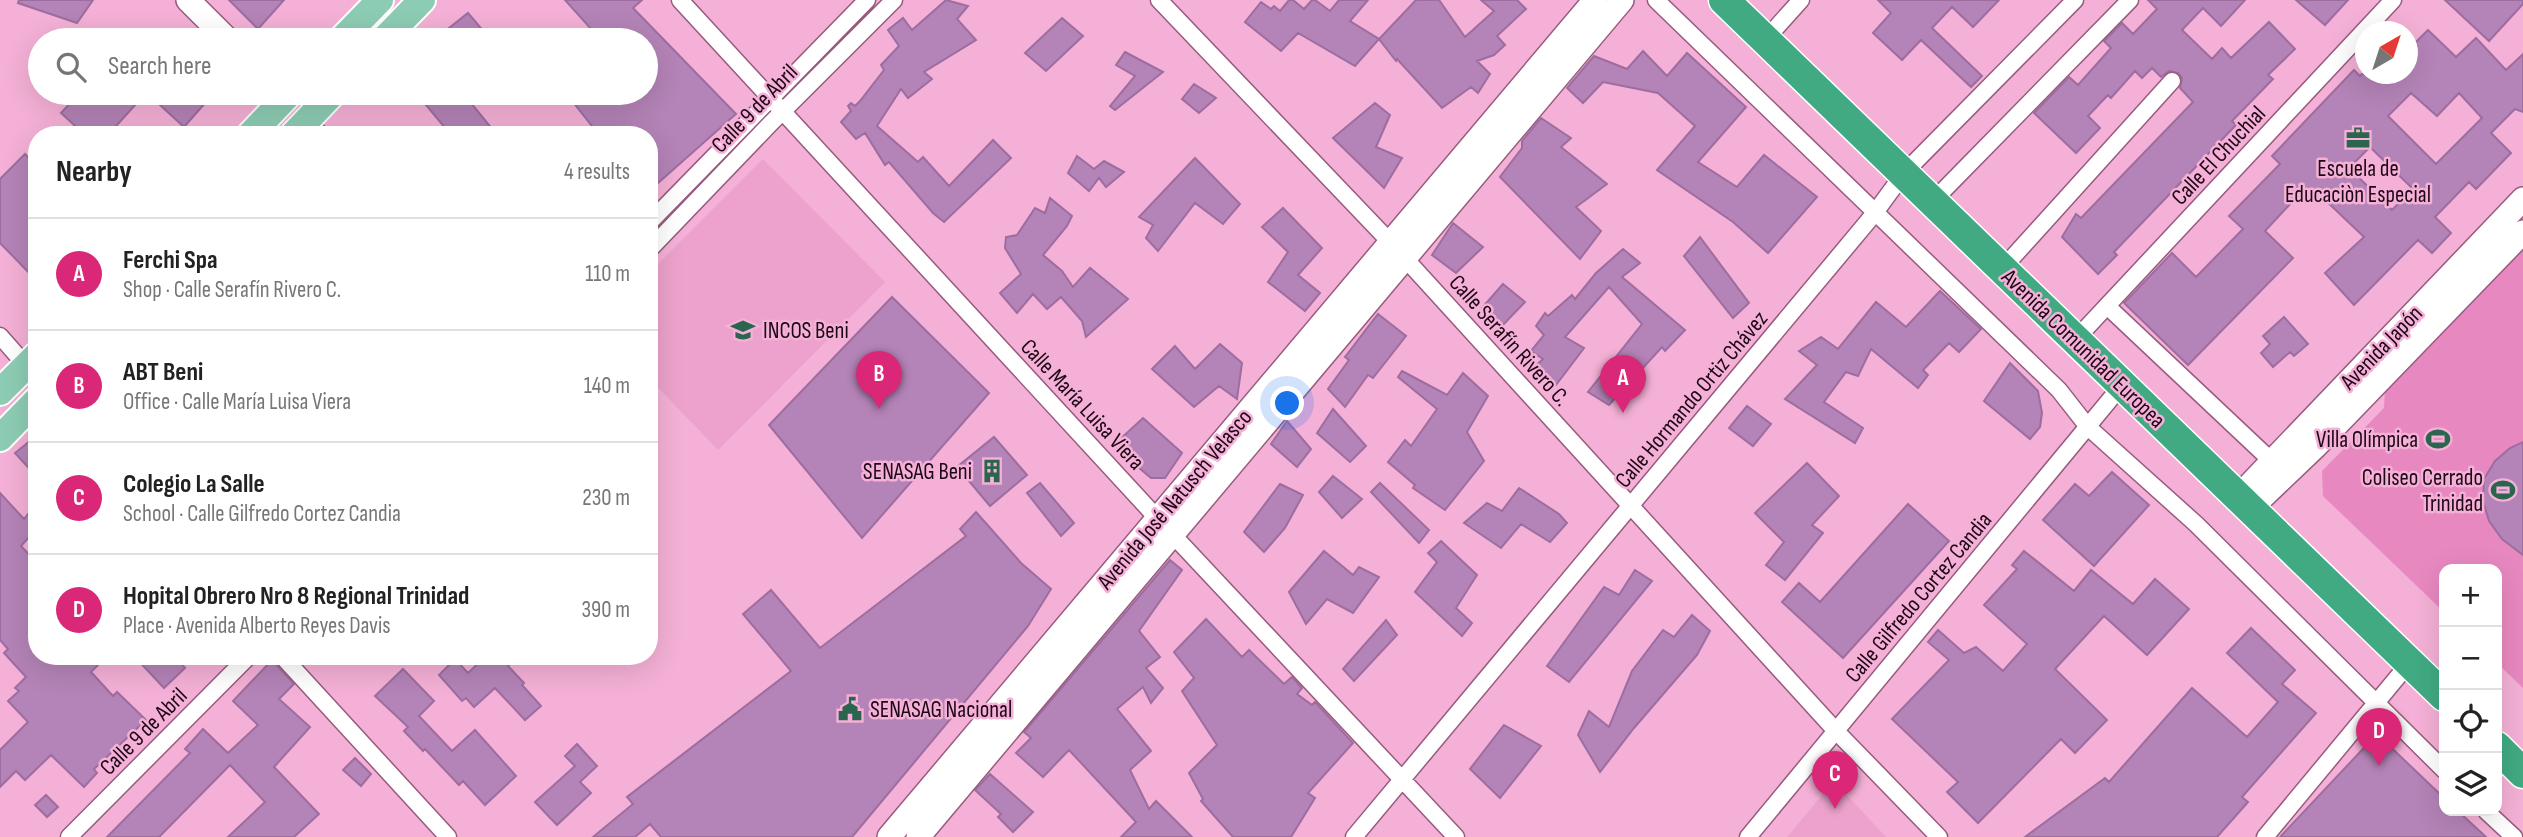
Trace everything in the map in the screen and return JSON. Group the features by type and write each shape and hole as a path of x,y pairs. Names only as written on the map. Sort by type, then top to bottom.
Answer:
{"highway":[{"name":"Avenida Comunidad Europea","path":"1724,0 2439,691"},
{"path":"2502,752 2523,773"}],"main road":[{"path":"188,0 216,28"},
{"path":"353,28 380,0"},
{"path":"395,28 422,0"},
{"name":"Avenida José Natusch Velasco","path":"1398,250 1595,0"},
{"name":"Avenida José Natusch Velasco","path":"889,837 923,828 1165,527 1398,250 1622,0"},
{"path":"258,126 276,105"},
{"path":"291,105 304,126"},
{"path":"310,126 325,105"},
{"name":"Avenida Japón","path":"2279,468 2523,199"},
{"name":"Avenida Japón","path":"2245,502 2523,232"},
{"path":"0,393 28,370"},
{"path":"0,438 28,409"}],"street":[{"name":"Calle María Luisa Viera","path":"680,0 1165,527 1456,837"},
{"name":"Calle 9 de Abril","path":"658,213 867,0"},
{"name":"Calle 9 de Abril","path":"658,241 894,0"},
{"name":"Calle Serafín Rivero C.","path":"1159,0 1398,250 1836,731 1938,837"},
{"path":"1656,0 1874,214 2059,390 2088,427 2196,524 2439,765"},
{"path":"1765,40 1801,0"},
{"name":"Calle Hormando Ortiz Chávez","path":"1354,837 1874,214 1904,173 2075,0"},
{"path":"1933,201 2130,0"},
{"name":"Calle El Chuchial","path":"2075,340 2393,0"},
{"path":"2002,269 2172,81"},
{"path":"2107,306 2279,468"},
{"path":"0,335 28,361"},
{"name":"Calle Gilfredo Cortez Candia","path":"1748,837 2122,384"},
{"path":"2265,837 2410,662"},
{"name":"Calle 9 de Abril","path":"69,837 240,665"},
{"path":"290,665 448,837"},
{"path":"2491,816 2514,837"}],"shaded area":[{"name":"INCOS Beni","path":"763,159 885,282 718,450 658,387 658,264"},
{"name":"Villa Olímpica","path":"2523,249 2523,688 2502,668 2502,564 2439,564 2439,607 2323,496 2322,471 2384,408 2385,390"},
{"path":"1834,781 1886,837 1787,837"}],"building":[{"path":"19,0 93,0 77,23 18,3"},
{"path":"229,0 284,0 257,28"},
{"path":"565,0 642,0 633,8 652,28 590,28"},
{"path":"946,0 968,6 957,19 976,40 924,72 932,79 908,98 901,89 877,126 918,162 923,157 949,186 993,140 1011,158 944,222 889,162 885,165 865,133 856,139 841,122 851,111 848,106 851,103 855,106 860,101 884,70 881,65 899,46 888,30 903,18 912,30"},
{"path":"1289,0 1304,9 1315,0 1330,11 1339,0 1368,0 1350,21 1379,39 1355,66 1298,33 1281,51 1245,22 1261,2 1280,11"},
{"path":"1416,0 1439,0 1465,37 1494,11 1481,0 1517,0 1526,9 1497,36 1505,45 1494,55 1477,61 1490,74 1478,93 1471,87 1442,108 1397,59 1396,61 1379,39"},
{"path":"1878,0 1999,0 1973,27 1952,7 1932,28 1982,76 1971,87 1921,40 1902,60 1873,33 1891,13"},
{"path":"2148,0 2245,0 2221,26 2203,8 2182,30 2212,59 2222,48 2231,58 2269,22 2295,49 2268,75 2273,79 2232,121 2236,125 2114,252 2117,255 2098,274 2062,237 2076,214 2081,218 2193,102 2180,88 2182,78 2178,73 2169,71 2161,77 2152,68 2142,78 2135,71 2111,98 2108,95 2088,116 2100,128 2076,153 2034,113 2069,77 2078,85 2111,48 2104,41 2122,23 2133,34 2157,9"},
{"path":"2296,0 2348,0 2325,25"},
{"path":"2445,0 2523,0 2523,4 2489,41"},
{"path":"468,13 481,28 449,28"},
{"path":"1062,18 1083,36 1046,71 1025,53"},
{"path":"2428,30 2456,57 2476,38 2506,70 2523,54 2523,112 2515,109 2491,133 2511,153 2476,189 2469,182 2435,217 2451,233 2432,253 2418,240 2354,305 2325,273 2364,237 2322,197 2318,201 2305,188 2265,231 2293,258 2188,365 2124,303 2172,253 2196,277 2243,229 2229,216 2280,164 2272,156 2354,70 2355,84 2418,84 2418,40","holes":["2411,93 2437,116 2459,93 2482,118 2436,164 2388,116","2370,147 2413,189 2392,210 2349,168"]},
{"path":"658,34 736,114 658,183 658,126 592,126 575,105 658,105"},
{"path":"1643,51 1667,76 1687,53 1746,107 1698,162 1737,187 1764,155 1817,197 1768,253 1733,222 1657,170 1695,126 1658,93 1603,82 1583,103 1567,88 1594,56 1627,69"},
{"path":"1125,52 1163,72 1115,110 1110,106 1135,76 1116,65"},
{"path":"1194,84 1216,98 1199,113 1182,99"},
{"path":"1375,103 1390,115 1376,147 1402,158 1384,188 1333,138"},
{"path":"68,105 135,105 116,126 75,126 61,113"},
{"path":"160,105 203,105 183,126"},
{"path":"426,105 473,105 490,126 444,126"},
{"path":"1541,118 1571,138 1561,147 1607,184 1576,207 1601,231 1580,259 1500,177 1522,148 1522,141"},
{"path":"25,154 28,157 28,272 0,243 0,179"},
{"path":"1077,156 1094,169 1104,161 1124,172 1106,187 1099,178 1089,191 1068,173"},
{"path":"1195,158 1240,204 1223,224 1195,203 1158,251 1146,238 1153,225 1139,217"},
{"path":"1050,198 1072,216 1043,255 1062,271 1073,287 1090,268 1128,299 1086,337 1082,321 1061,297 1047,309 1033,294 1017,313 1000,293 1021,274 1005,248 1006,237 1017,235 1035,208 1045,213"},
{"path":"1283,208 1322,248 1298,275 1320,293 1305,311 1268,282 1288,252 1262,227"},
{"path":"1453,223 1483,247 1456,273 1432,255"},
{"path":"1700,237 1749,303 1733,318 1684,256"},
{"path":"1623,249 1640,263 1622,277 1685,330 1665,351 1662,347 1609,405 1588,392 1642,324 1609,287 1565,337 1584,348 1556,385 1532,369 1543,359 1531,351 1544,335 1536,326 1545,313 1548,316 1572,295 1575,299 1596,273"},
{"path":"1503,284 1525,302 1503,325 1482,308"},
{"path":"1940,291 1981,329 1959,352 1949,343 1923,370 1928,375 1918,388 1871,349 1858,376 1846,372 1824,402 1863,428 1855,443 1785,399 1817,365 1799,351 1821,337 1838,349 1876,302 1906,327"},
{"path":"892,297 989,393 862,538 769,425"},
{"path":"1378,314 1406,336 1373,378 1368,375 1345,407 1328,389 1349,360 1345,357"},
{"path":"2284,317 2308,344 2294,356 2290,352 2273,367 2261,353 2270,344 2263,336"},
{"path":"1220,344 1242,363 1237,399 1219,386 1194,407 1152,369 1175,346 1195,369"},
{"path":"2010,363 2038,391 2042,413 2040,427 2030,439 1984,401"},
{"path":"1402,371 1447,395 1463,373 1488,396 1467,432 1484,461 1445,510 1413,488 1415,485 1388,462 1405,440 1411,446 1437,409 1398,377"},
{"path":"1747,406 1771,424 1753,446 1729,428"},
{"path":"1333,409 1366,446 1350,462 1317,433"},
{"path":"1143,418 1182,453 1165,478 1151,478 1138,467 1118,441"},
{"path":"1287,421 1311,449 1297,467 1271,444"},
{"name":"SENASAG Beni","path":"994,437 1027,475 990,506 957,467"},
{"path":"28,442 28,467 15,453"},
{"name":"Coliseo Cerrado Trinidad","path":"2523,442 2523,555 2502,539 2489,521 2483,501 2484,479 2495,461 2510,448"},
{"path":"1807,463 1839,496 1812,525 1823,533 1785,580 1766,565 1784,542 1755,513"},
{"path":"2112,472 2149,505 2094,566 2043,520 2075,484 2089,496"},
{"path":"1333,476 1362,499 1342,518 1319,492"},
{"path":"1040,483 1074,523 1061,536 1027,493"},
{"path":"1380,483 1429,530 1419,543 1371,492"},
{"path":"1280,484 1303,495 1285,528 1264,552 1244,532"},
{"path":"1519,488 1559,514 1567,523 1550,542 1521,524 1501,548 1464,523 1487,503 1502,511"},
{"path":"0,493 24,519 28,514 28,538 21,546 28,553 28,665 98,665 91,672 113,696 117,692 146,720 94,769 97,773 84,787 51,755 25,780 16,771 0,787 0,750 28,722 8,701 19,691 15,688 26,677 4,653 8,649 0,640"},
{"path":"1908,504 1949,541 1843,658 1782,602 1799,583 1820,602"},
{"name":"SENASAG Nacional","path":"976,512 1021,563 1051,589 1028,626 852,837 661,837 650,824 635,837 593,837 633,804 627,797 791,671 743,614 771,590 820,648 966,536 960,529"},
{"path":"1441,541 1477,575 1456,608 1472,623 1462,636 1415,592 1437,562 1428,553"},
{"path":"1324,551 1353,575 1359,567 1379,577 1353,613 1327,599 1306,624 1289,592"},
{"path":"2024,551 2074,591 2091,570 2133,604 2155,579 2189,609 2147,655 2104,616 2055,669 2107,720 2075,753 2061,739 1978,823 1947,792 1958,782 1892,719 1949,660 1928,642 1938,630 1964,653 1976,647 2003,671 2027,644 1984,605 2017,569 2012,565"},
{"path":"1170,560 1182,570 1139,631 1160,657 1146,668 1163,688 1151,703 1143,687 1117,709 1151,751 1130,770 1149,809 1156,801 1192,837 1121,837 1136,822 1069,750 1043,777 1016,753 1031,738 1024,732"},
{"path":"1635,570 1652,581 1569,682 1547,666 1604,587 1619,595"},
{"path":"1692,615 1710,631 1697,655 1600,772 1578,735 1589,711 1609,727 1632,671 1663,630 1674,637"},
{"path":"1206,619 1242,657 1249,650 1284,684 1292,677 1302,688 1297,694 1312,705 1315,702 1353,743 1308,793 1315,798 1291,837 1233,837 1201,801 1203,799 1189,773 1217,745 1182,691 1194,678 1174,652"},
{"path":"1386,620 1397,635 1354,681 1343,669"},
{"path":"2251,628 2295,670 2282,684 2316,713 2242,797 2248,802 2217,837 2025,837 2105,778 2109,782 2192,688 2247,737 2278,702 2227,653"},
{"path":"142,665 182,665 185,668 164,688"},
{"path":"267,665 277,665 294,684 279,699 310,727 274,767 319,814 294,837 228,837 265,802 230,765 159,837 107,837 190,753 185,749 203,729 228,753 258,725 233,701"},
{"path":"449,665 461,665 468,673 476,665 509,665 541,706 525,720 495,688 474,707 466,698 462,701 439,675"},
{"path":"403,669 434,701 419,716 452,751 475,730 516,776 485,805 463,781 459,785 425,749 423,751 404,731 408,727 375,696"},
{"path":"1504,725 1541,746 1500,798 1470,769"},
{"path":"2377,734 2439,793 2439,816 2463,816 2486,837 2280,837"},
{"path":"577,744 597,766 580,782 591,793 557,825 535,802 575,766 565,756"},
{"path":"355,758 371,774 361,786 343,770"},
{"path":"990,774 1033,812 1013,832 998,817 1001,814 975,790"},
{"path":"46,795 58,807 47,817 35,805"}],"place":[{"name":"Escuela de Educaciòn Especial","path":"2358,138"},
{"name":"INCOS Beni","path":"743,330"},
{"name":"ABT Beni","path":"879,409"},
{"name":"Ferchi Spa","path":"1623,413"},
{"name":"Villa Olímpica","path":"2438,439"},
{"name":"SENASAG Beni","path":"992,471"},
{"name":"Coliseo Cerrado Trinidad","path":"2503,490"},
{"name":"SENASAG Nacional","path":"850,709"},
{"name":"Hopital Obrero Nro 8 Regional Trinidad","path":"2379,766"},
{"name":"Colegio La Salle","path":"1835,809"}]}
